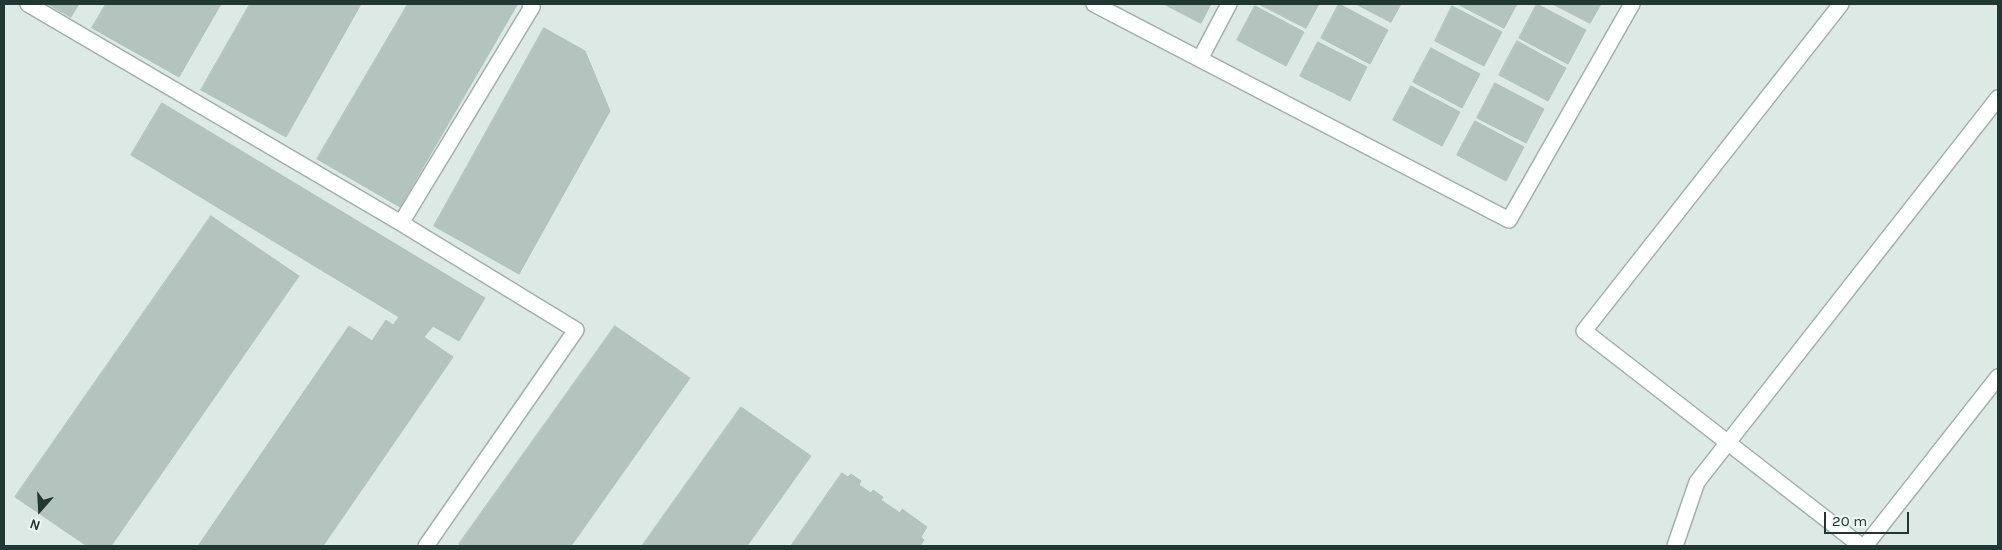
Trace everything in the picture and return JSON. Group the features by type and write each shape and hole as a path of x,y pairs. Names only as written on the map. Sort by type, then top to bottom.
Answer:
{"street":[{"path":"28,4 401,223 576,330 426,546"},
{"path":"401,223 532,7 530,4"},
{"path":"1094,4 1509,220 1632,4"},
{"path":"1200,59 1229,4"},
{"path":"1841,4 1584,331 1861,546"},
{"path":"1675,546 1697,482 1998,98"},
{"path":"1865,546 1998,377"}],"building":[{"path":"48,4 79,4 71,17"},
{"path":"106,4 221,4 179,77 92,28"},
{"path":"250,4 361,4 286,137 201,90"},
{"path":"408,4 517,5 400,207 317,159"},
{"path":"1164,4 1211,4 1201,23"},
{"path":"1259,4 1319,4 1306,28"},
{"path":"1339,4 1388,30 1370,64 1321,38"},
{"path":"1356,4 1401,4 1391,22"},
{"path":"1458,4 1517,4 1504,28"},
{"path":"1537,4 1586,30 1568,64 1519,38"},
{"path":"1553,4 1601,4 1590,23"},
{"path":"1255,6 1304,32 1286,66 1237,40"},
{"path":"1452,6 1502,32 1484,66 1435,41"},
{"path":"544,28 585,51 610,111 519,274 434,226"},
{"path":"1517,41 1566,68 1548,101 1499,75"},
{"path":"1318,42 1367,67 1350,101 1300,76"},
{"path":"1431,48 1480,74 1462,108 1413,82"},
{"path":"1495,83 1544,109 1526,143 1477,118"},
{"path":"1411,86 1460,112 1442,146 1393,120"},
{"path":"162,103 485,298 459,341 433,326 424,337 453,357 323,546 198,546 349,326 372,341 386,320 393,325 399,317 131,155"},
{"path":"1475,121 1524,147 1506,181 1457,155"},
{"path":"211,216 299,276 111,546 87,546 15,497"},
{"path":"615,326 690,378 571,546 462,546 459,544"},
{"path":"741,407 811,456 747,546 642,546"},
{"path":"842,473 848,477 851,474 861,481 859,485 871,493 873,490 883,497 881,500 900,513 902,509 927,527 921,537 924,540 920,546 791,546"}]}
